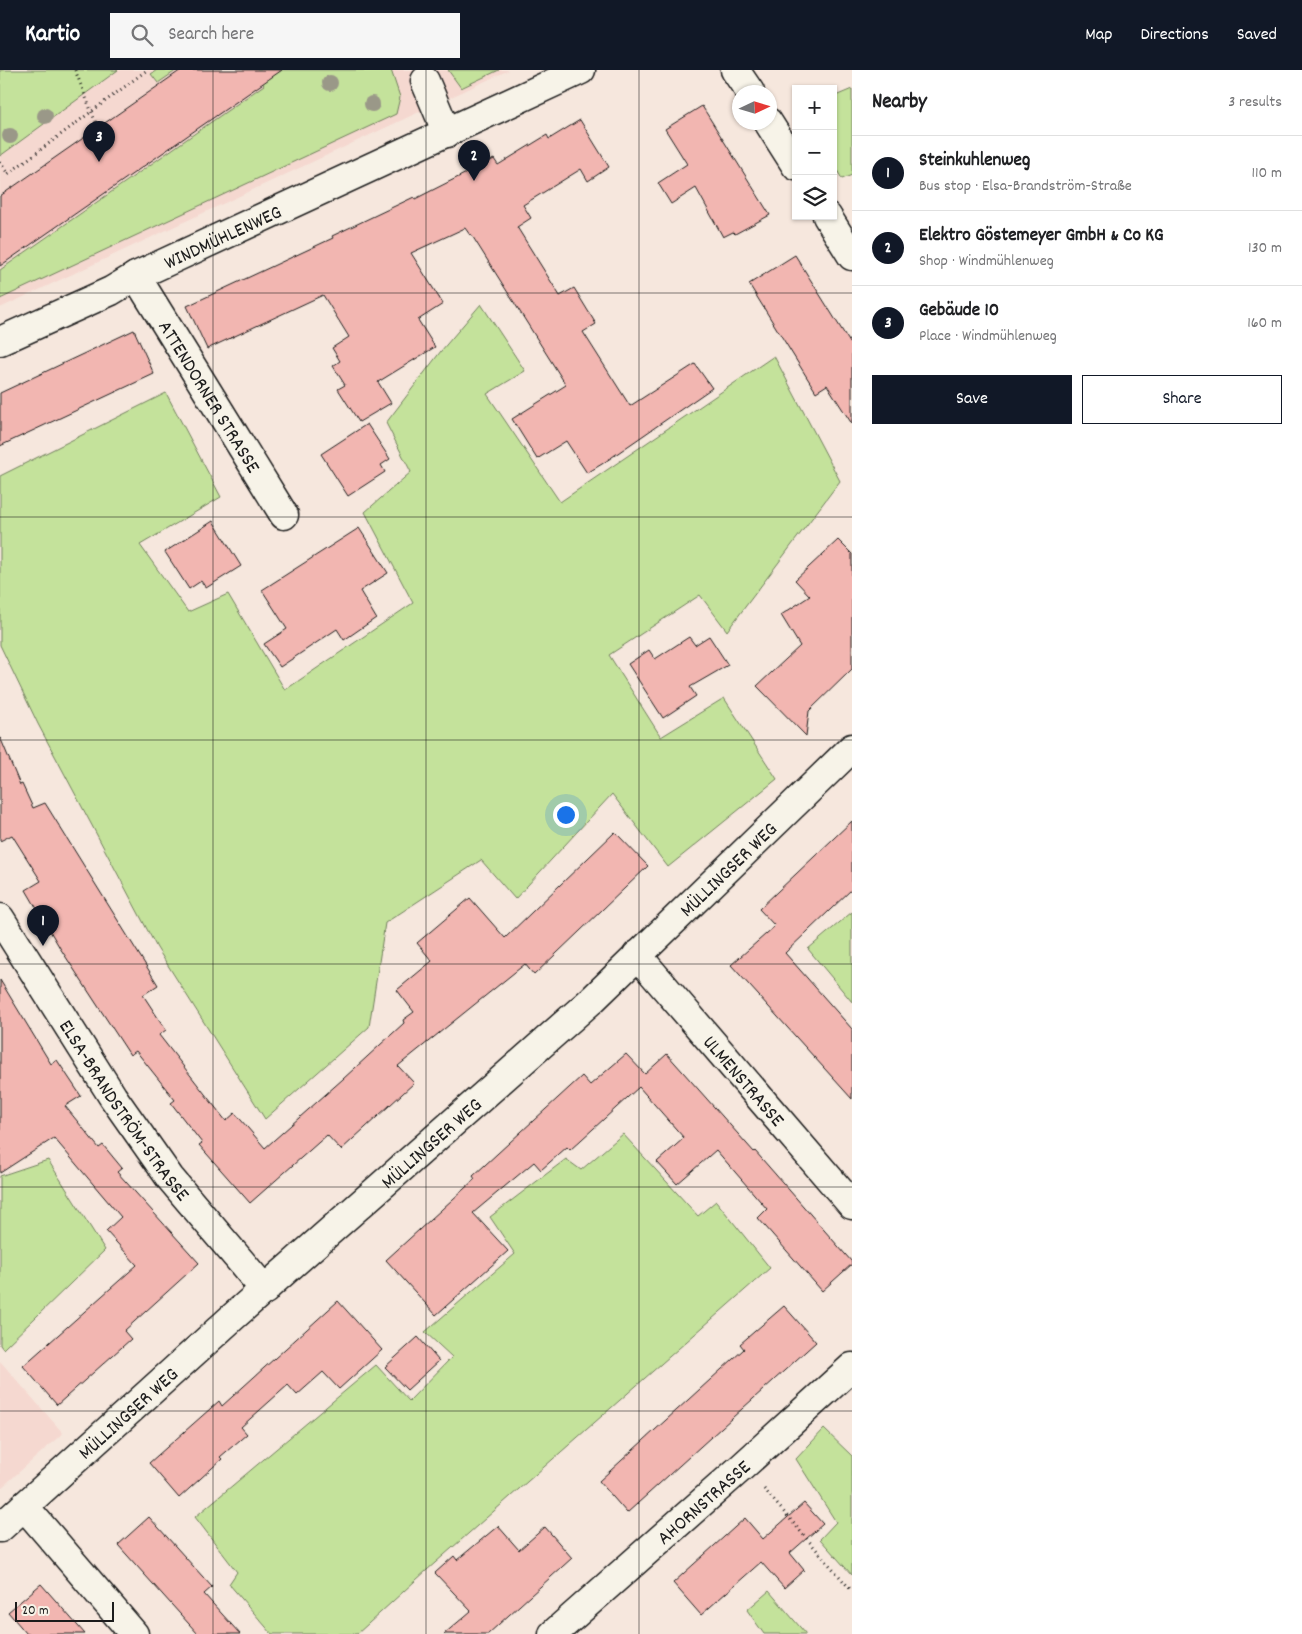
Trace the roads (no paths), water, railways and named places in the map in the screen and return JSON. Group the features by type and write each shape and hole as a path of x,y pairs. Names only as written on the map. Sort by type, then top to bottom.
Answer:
{"street":[{"name":"WINDMÜHLENWEG","path":"0,341 581,70"},
{"path":"735,70 745,85"},
{"path":"425,81 447,133"},
{"path":"773,130 792,160"},
{"path":"830,220 852,256"},
{"name":"ATTENDORNER STRASSE","path":"136,276 284,515"},
{"name":"MÜLLINGSER WEG","path":"0,1528 593,999 852,748"},
{"name":"ELSA-BRANDSTRÖM-STRASSE","path":"0,918 113,1097 165,1170 265,1290"},
{"name":"ULMENSTRASSE","path":"637,955 852,1205"},
{"name":"AHORNSTRASSE","path":"553,1634 852,1367"},
{"path":"24,1506 134,1634"}],"place":[{"name":"Gebäude 10","path":"99,162"},
{"name":"Elektro Göstemeyer GmbH & Co KG","path":"474,181"},
{"name":"Steinkuhlenweg","path":"43,946"}]}
